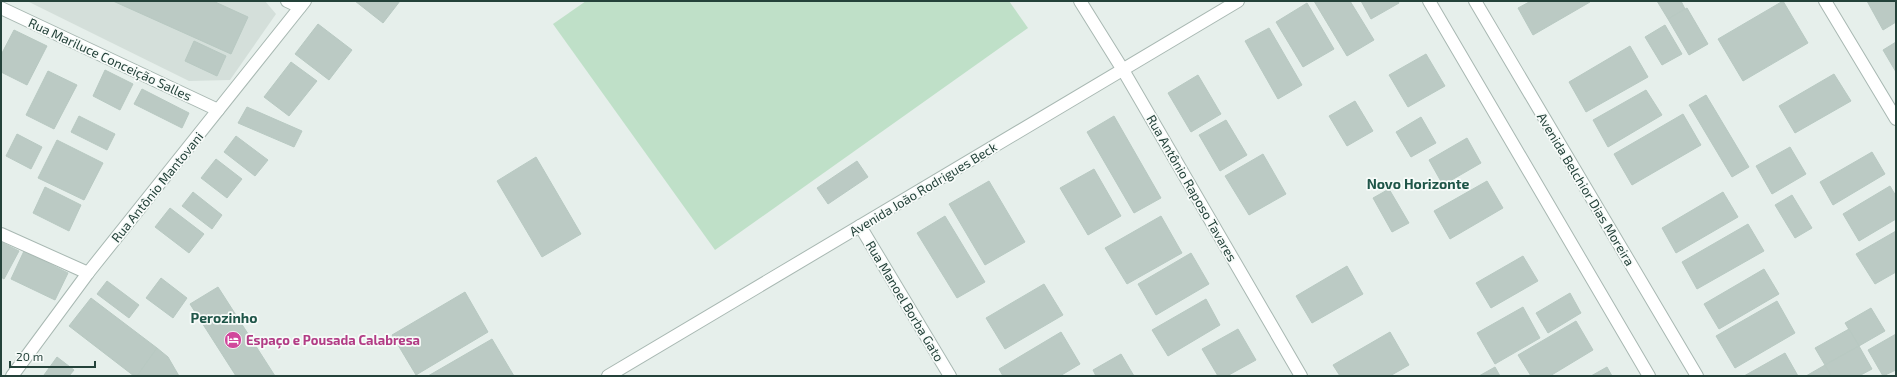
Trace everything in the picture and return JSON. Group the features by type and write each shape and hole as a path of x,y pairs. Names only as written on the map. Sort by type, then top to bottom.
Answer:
{"street":[{"path":"287,1 302,4"},
{"name":"Rua Antônio Raposo Tavares","path":"1080,1 1123,70 1301,376"},
{"name":"Avenida João Rodrigues Beck","path":"611,375 1238,1"},
{"path":"1429,1 1649,376"},
{"name":"Avenida Belchior Dias Moreira","path":"1475,1 1697,376"},
{"path":"1824,1 1896,119"},
{"name":"Rua Antônio Mantovani","path":"12,376 88,273 302,4"},
{"name":"Rua Mariluce Conceição Salles","path":"1,8 218,110"},
{"name":"Rua Manoel Borba Gato","path":"860,226 950,376"},
{"path":"1,234 88,273"}],"shaded area":[{"path":"27,1 265,1 276,14 230,80 189,81"}],"green space":[{"path":"586,1 1009,1 1028,28 715,250 553,24"}],"building":[{"path":"113,1 213,1 248,17 231,54"},
{"path":"355,1 400,1 383,23"},
{"path":"1314,1 1350,1 1374,40 1347,56"},
{"path":"1361,1 1398,1 1399,3 1371,19"},
{"path":"1531,1 1590,2 1533,35 1518,8"},
{"path":"1657,1 1681,1 1685,9 1668,19"},
{"path":"1783,1 1808,43 1743,81 1718,39"},
{"path":"1867,1 1896,1 1896,22 1883,30"},
{"path":"1307,3 1334,49 1303,67 1276,22"},
{"path":"1687,8 1708,44 1689,55 1668,19"},
{"path":"318,24 352,50 329,80 295,54"},
{"path":"1665,25 1682,54 1662,65 1645,37"},
{"path":"1269,28 1302,85 1278,99 1245,41"},
{"path":"14,30 47,46 27,85 1,72 1,55"},
{"path":"194,41 226,56 217,76 185,61"},
{"path":"1896,42 1896,72 1883,50"},
{"path":"1630,46 1648,77 1586,112 1569,82"},
{"path":"1426,54 1445,86 1408,107 1389,75"},
{"path":"291,62 317,81 289,116 264,97"},
{"path":"105,70 133,84 120,110 93,96"},
{"path":"48,71 77,85 54,129 26,115"},
{"path":"1834,74 1851,101 1795,133 1779,106"},
{"path":"1198,75 1221,114 1191,132 1168,93"},
{"path":"142,89 189,113 182,128 134,104"},
{"path":"1646,90 1662,115 1608,147 1593,120"},
{"path":"1706,95 1749,167 1732,177 1689,105"},
{"path":"1355,101 1373,131 1347,146 1329,116"},
{"path":"247,107 302,131 294,147 238,123"},
{"path":"1683,114 1701,145 1632,185 1614,154"},
{"path":"79,116 115,134 107,150 71,132"},
{"path":"1114,116 1161,198 1134,213 1087,132"},
{"path":"1421,117 1436,143 1411,157 1396,132"},
{"path":"1226,120 1247,155 1220,171 1199,135"},
{"path":"17,134 42,147 31,169 6,156"},
{"path":"236,136 268,160 255,176 224,152"},
{"path":"1467,138 1481,163 1443,185 1429,160"},
{"path":"57,140 103,163 84,200 38,178"},
{"path":"1790,147 1806,174 1772,194 1756,166"},
{"path":"1872,152 1885,174 1833,205 1820,182"},
{"path":"1263,154 1286,194 1249,215 1225,176"},
{"path":"536,157 581,234 542,257 497,181"},
{"path":"216,159 242,179 227,198 201,178"},
{"path":"857,161 868,177 828,204 817,188"},
{"path":"1094,169 1121,216 1088,235 1060,188"},
{"path":"989,181 1025,242 985,265 949,204"},
{"path":"1487,181 1503,208 1450,239 1434,211"},
{"path":"1890,186 1896,196 1896,219 1859,241 1843,214"},
{"path":"45,187 81,205 69,231 33,213"},
{"path":"1389,189 1409,223 1392,232 1373,198"},
{"path":"193,192 222,215 212,229 182,206"},
{"path":"1723,192 1738,217 1676,253 1662,228"},
{"path":"1792,195 1812,228 1795,238 1775,205"},
{"path":"170,208 204,234 189,253 155,227"},
{"path":"945,216 985,282 957,298 917,233"},
{"path":"1161,216 1182,253 1127,284 1105,248"},
{"path":"1748,224 1764,251 1697,289 1682,262"},
{"path":"1896,231 1896,272 1875,284 1856,254"},
{"path":"1,242 19,251 4,279 1,277"},
{"path":"24,251 68,273 55,300 11,279"},
{"path":"1191,253 1209,284 1156,315 1138,284"},
{"path":"1523,256 1538,281 1491,308 1476,283"},
{"path":"1347,266 1363,294 1312,323 1296,296"},
{"path":"1764,269 1779,294 1719,329 1704,304"},
{"path":"161,278 187,298 173,318 146,298"},
{"path":"107,281 139,305 129,318 97,294"},
{"path":"1044,284 1063,315 1005,349 986,318"},
{"name":"Espaço e Pousada Calabresa","path":"218,287 275,376 236,376 190,304"},
{"path":"465,292 488,332 416,375 392,335"},
{"path":"1570,293 1581,313 1548,333 1536,313"},
{"path":"91,298 157,348 137,376 134,376 69,326"},
{"path":"1206,299 1220,325 1168,356 1152,330"},
{"path":"1777,301 1795,333 1735,368 1716,336"},
{"path":"1523,307 1540,338 1495,364 1477,333"},
{"path":"1871,308 1885,331 1859,346 1845,323"},
{"path":"1576,321 1593,350 1550,376 1531,376 1518,355"},
{"path":"1238,329 1256,360 1227,376 1218,376 1202,349"},
{"path":"1849,329 1859,346 1825,365 1815,348"},
{"path":"1061,332 1080,364 1060,376 1003,376 999,369"},
{"path":"1390,332 1409,365 1390,376 1340,376 1333,365"},
{"path":"1896,334 1896,370 1883,376 1868,350"},
{"path":"492,339 514,376 428,376"},
{"path":"1859,346 1872,369 1859,376 1831,376 1825,365"},
{"path":"157,348 168,357 179,376 137,376"},
{"path":"1785,353 1798,376 1744,376"},
{"path":"1121,354 1134,376 1096,376 1093,370"},
{"path":"57,357 74,370 69,376 45,376 44,375"},
{"path":"1825,365 1831,376 1806,376"},
{"path":"1495,367 1500,376 1479,376"},
{"path":"1607,367 1612,376 1591,376"}],"place":[{"name":"Espaço e Pousada Calabresa","path":"233,340"}],"district":[{"name":"Novo Horizonte","path":"1418,183"},
{"name":"Perozinho","path":"224,317"}]}
